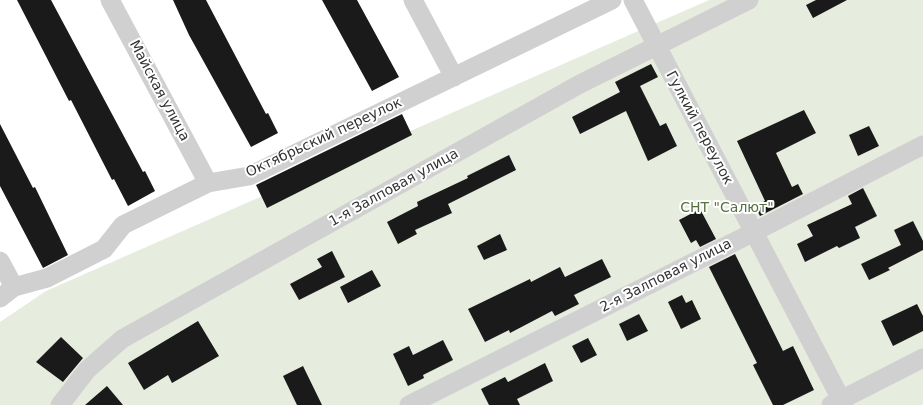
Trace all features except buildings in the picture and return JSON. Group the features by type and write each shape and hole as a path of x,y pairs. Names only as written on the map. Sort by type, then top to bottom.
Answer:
{"street":[{"name":"Майская улица","path":"110,0 208,183"},
{"path":"413,0 454,77"},
{"name":"Октябрьский переулок","path":"7,292 47,278 104,248 123,225 208,183 249,176 612,0"},
{"name":"Гулкий переулок","path":"633,0 754,232 838,403"},
{"name":"1-я Залповая улица","path":"60,405 87,370 122,339 580,84 749,0"},
{"name":"2-я Залповая улица","path":"408,405 754,232 923,145"},
{"path":"0,261 7,292"},
{"path":"838,403 923,358"}],"green space":[{"name":"СНТ \"Салют\"","path":"709,0 923,0 923,405 0,405 0,322 46,291"}]}
